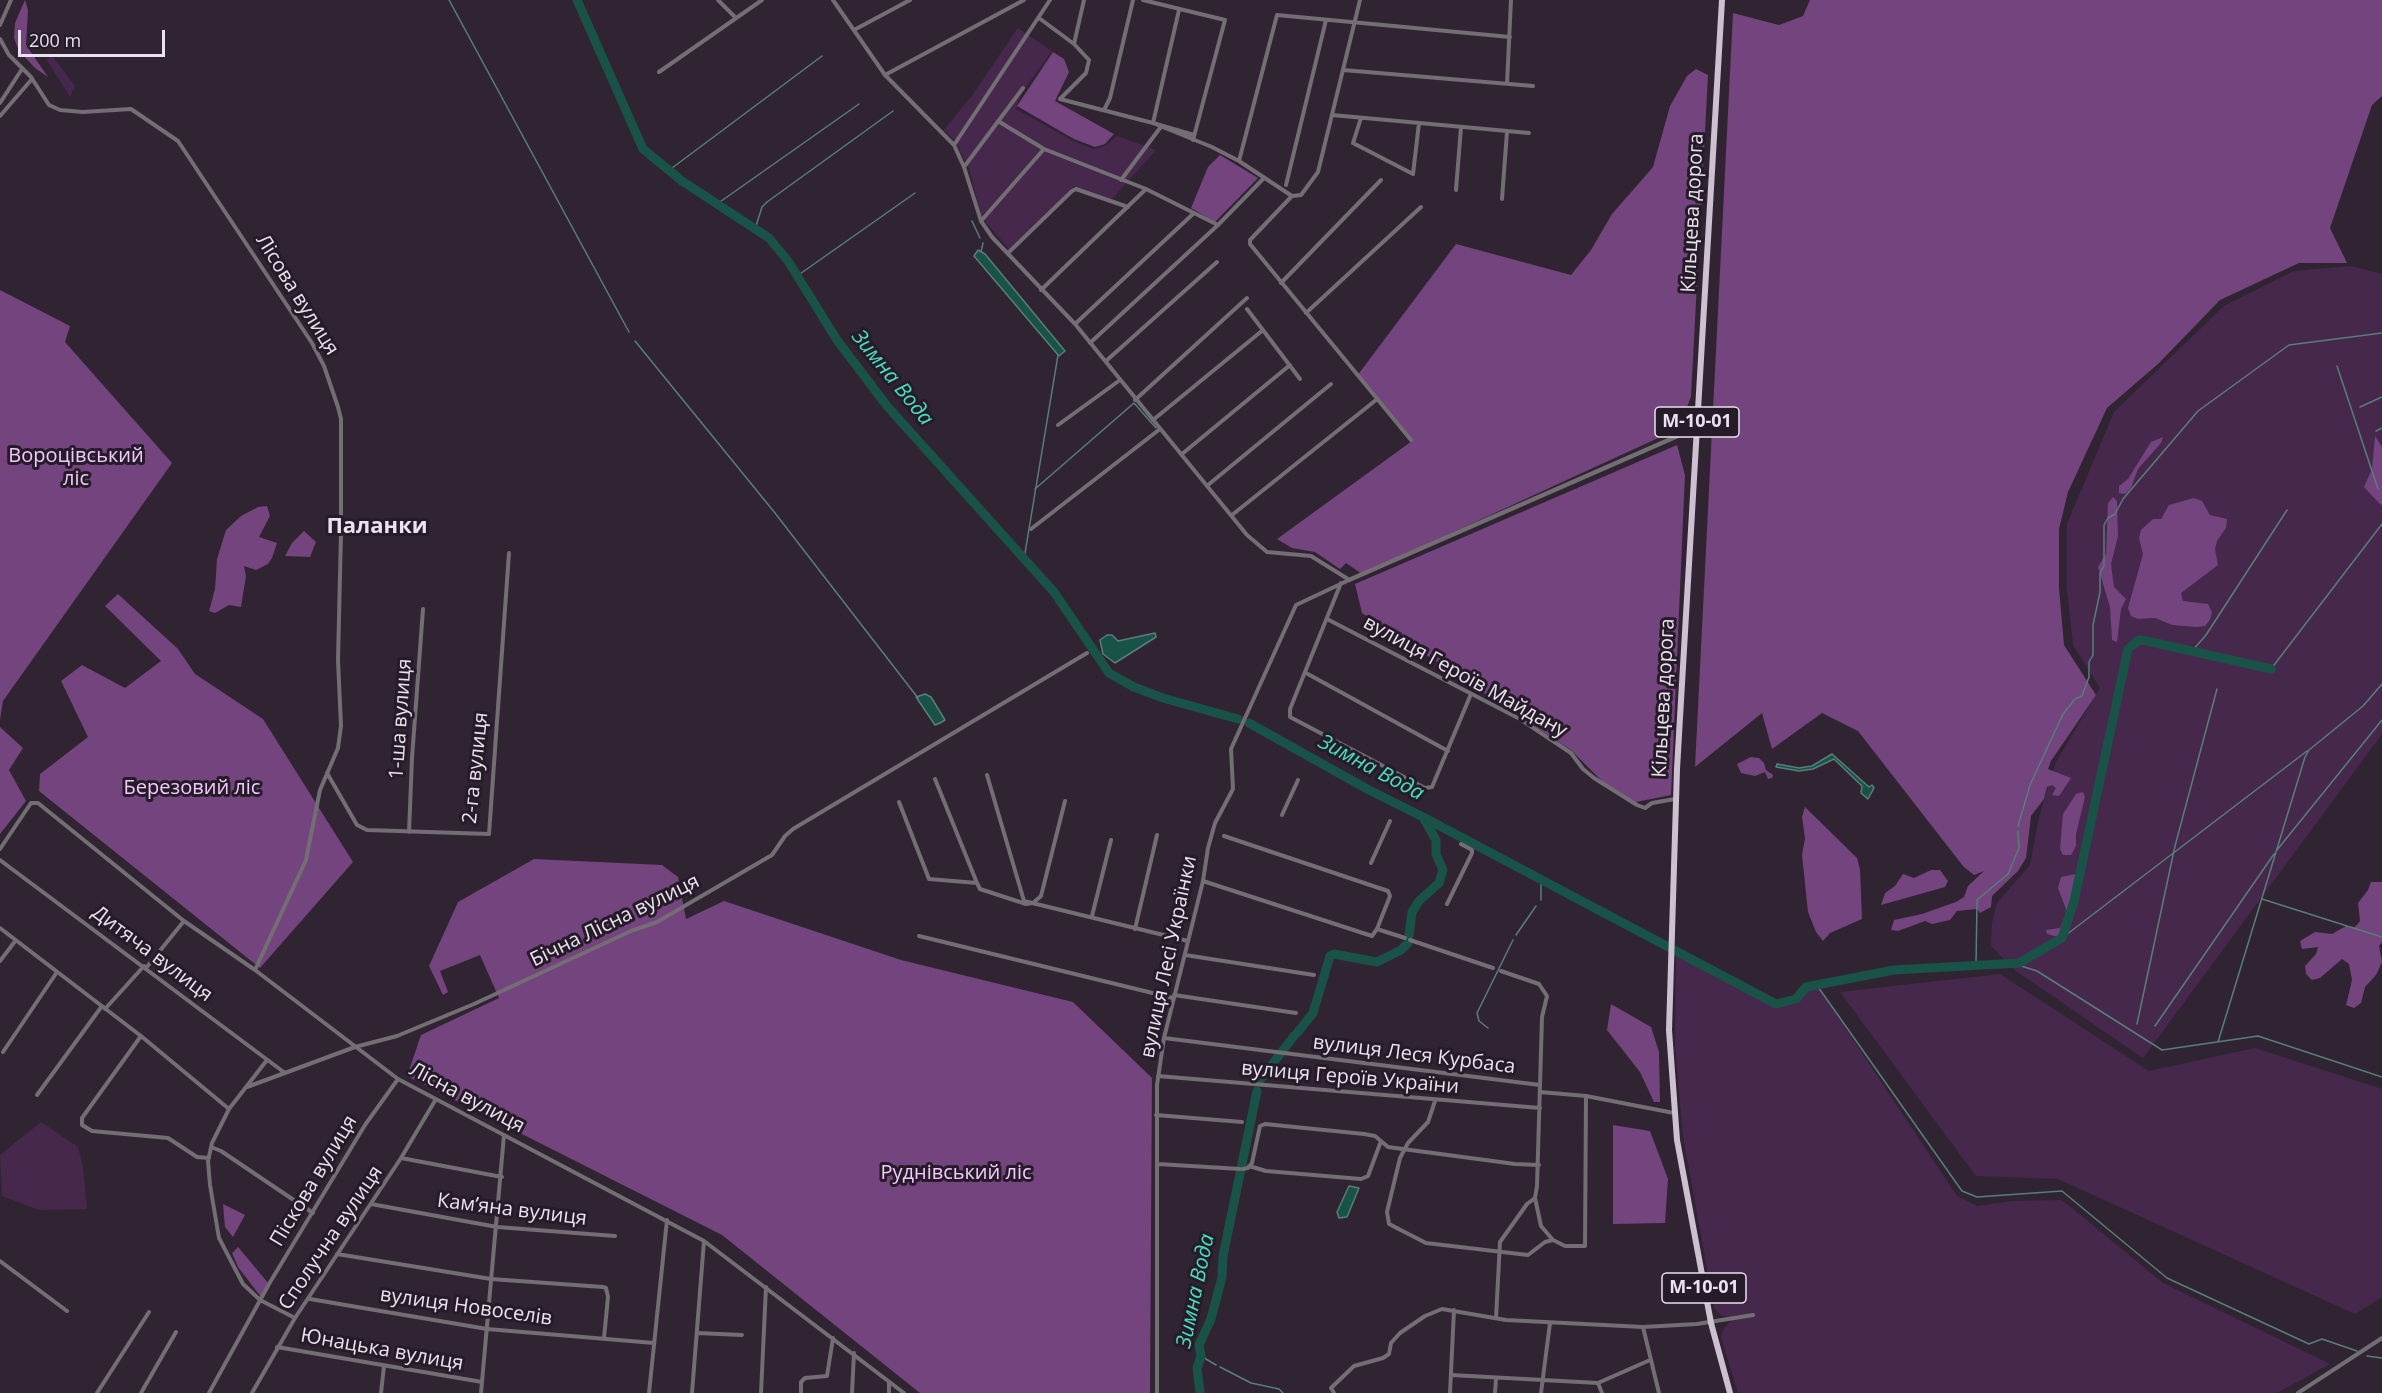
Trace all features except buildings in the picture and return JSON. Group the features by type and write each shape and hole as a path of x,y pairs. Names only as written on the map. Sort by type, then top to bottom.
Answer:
{"highway":[{"name":"Кільцева дорога","path":"1722,0 1675,799 1669,1030 1674,1113 1691,1221 1711,1323 1730,1393"}],"street":[{"path":"0,25 10,0"},
{"path":"718,0 736,18"},
{"path":"659,72 762,0"},
{"path":"833,0 885,75 954,145 964,166 981,221 1041,290 1075,324 1247,535 1267,552 1311,556 1349,580 1696,428"},
{"path":"854,30 910,0"},
{"path":"885,75 1024,0"},
{"path":"1074,44 1084,0"},
{"path":"1104,110 1110,98 1133,0"},
{"path":"1143,0 1225,21 1193,140"},
{"path":"1153,123 1239,161 1292,196 1301,195 1318,172 1360,0"},
{"path":"1507,84 1511,0"},
{"path":"954,145 1049,1"},
{"path":"1153,123 1179,10"},
{"path":"1239,161 1276,16 1510,37"},
{"path":"1039,18 1074,44 1089,60 1086,73 1060,99 1194,135"},
{"path":"1286,185 1326,21"},
{"name":"Лісова вулиця","path":"0,39 9,55 32,79 50,105 60,110 131,109 178,141 288,303 324,366 341,419 338,660 341,726 338,748 320,790 306,860 255,970"},
{"path":"0,103 22,69"},
{"path":"1343,70 1533,86"},
{"path":"0,116 32,79"},
{"path":"964,166 1023,88"},
{"path":"1332,115 1529,134"},
{"path":"1361,118 1353,143 1413,174 1419,123"},
{"path":"998,121 1044,148 1146,189 1218,225"},
{"path":"1456,190 1461,127"},
{"path":"1121,180 1160,128"},
{"path":"1502,199 1508,132"},
{"path":"981,221 1044,148"},
{"path":"1090,343 1218,225 1264,178"},
{"path":"1281,283 1381,180"},
{"path":"1008,253 1076,189 1128,207"},
{"path":"1041,290 1146,189"},
{"path":"1292,196 1250,240 1250,244 1411,440"},
{"path":"1306,313 1421,207"},
{"path":"1075,324 1194,213"},
{"path":"1106,361 1217,262"},
{"path":"1135,400 1247,298"},
{"path":"1247,309 1300,379"},
{"path":"1153,420 1263,330"},
{"path":"1182,454 1290,365"},
{"path":"1058,425 1120,380"},
{"path":"1208,485 1331,384"},
{"path":"1232,515 1376,400"},
{"path":"1031,529 1160,429"},
{"name":"2-га вулиця","path":"327,773 357,825 367,830 489,834 509,553"},
{"name":"вулиця Лесі Українки","path":"1157,1393 1158,1164 1156,1115 1158,1076 1164,1038 1215,823 1233,789 1231,748 1296,605 1349,580"},
{"path":"1341,582 1290,709 1290,717 1425,788 1432,787 1471,694"},
{"name":"1-ша вулиця","path":"409,832 423,609"},
{"name":"вулиця Героїв Майдану","path":"1328,619 1520,719 1571,753 1583,769 1594,778 1637,805 1645,808 1652,803 1675,799"},
{"name":"Бічна Лісна вулиця","path":"247,1087 355,1047 397,1036 474,1004 692,904 772,855 785,836 793,829 1087,652"},
{"path":"1306,673 1448,751"},
{"path":"987,775 1025,902"},
{"path":"935,779 980,889 1188,941"},
{"path":"1282,815 1298,780"},
{"name":"Лісна вулиця","path":"0,849 34,801 184,921 255,970 398,1079 704,1241 904,1393"},
{"path":"1033,903 1041,896 1065,801"},
{"path":"899,802 929,879 977,883"},
{"path":"1371,863 1390,821"},
{"path":"1135,929 1157,835"},
{"path":"1203,881 1372,936 1377,929 1390,896 1388,891 1224,836"},
{"path":"1092,916 1111,840"},
{"path":"1447,904 1472,853 1472,850 1461,844"},
{"name":"Дитяча вулиця","path":"0,860 286,1073"},
{"path":"36,1095 104,1007 145,967 184,921"},
{"path":"0,928 141,1036 229,1109"},
{"path":"1377,929 1405,938"},
{"path":"919,936 1174,996 1296,1012"},
{"path":"0,961 16,940"},
{"path":"1410,940 1493,968"},
{"path":"1185,955 1314,975"},
{"path":"1501,971 1539,984 1547,996 1542,1017 1539,1165 1535,1198 1540,1226 1553,1240 1564,1246 1585,1246 1584,1122 1586,1096"},
{"path":"3,1052 57,972"},
{"path":"141,1036 82,1118 82,1125 92,1131 168,1138 197,1157 209,1158"},
{"name":"вулиця Леся Курбаса","path":"1164,1038 1540,1085"},
{"path":"267,1060 229,1109 211,1147 209,1158 219,1238 243,1284 260,1300 295,1318"},
{"name":"вулиця Героїв України","path":"1158,1076 1540,1108"},
{"name":"Піскова вулиця","path":"209,1393 260,1300 365,1125 398,1079"},
{"path":"1540,1092 1586,1096 1674,1113"},
{"name":"Сполучна вулиця","path":"252,1393 295,1318 310,1299 436,1100"},
{"path":"1435,1101 1428,1122 1404,1149 1387,1212 1389,1224 1426,1243 1501,1254 1528,1255 1545,1242 1553,1240"},
{"path":"1156,1115 1242,1122"},
{"path":"1249,1166 1260,1126 1264,1124 1364,1134 1375,1136 1388,1146 1404,1149 1539,1165"},
{"path":"481,1393 502,1178 504,1135"},
{"path":"1158,1164 1241,1169 1249,1166 1266,1171 1361,1179 1368,1176 1381,1141"},
{"path":"211,1147 221,1151 313,1214"},
{"path":"401,1158 502,1178"},
{"path":"1496,1318 1500,1242 1527,1204 1535,1198"},
{"name":"Камʼяна вулиця","path":"371,1204 497,1227 615,1236"},
{"path":"649,1393 667,1220"},
{"path":"697,1393 692,1393 704,1241"},
{"path":"337,1254 491,1279 603,1287 608,1298 604,1338"},
{"path":"0,1261 68,1311"},
{"path":"761,1393 766,1287"},
{"name":"вулиця Новоселів","path":"310,1299 487,1329 654,1342"},
{"path":"1334,1393 1331,1388 1354,1366 1389,1354 1391,1342 1425,1316 1442,1309 1496,1318 1550,1323 1643,1327 1711,1323 1753,1315"},
{"path":"1450,1393 1454,1310"},
{"path":"97,1393 149,1312"},
{"path":"1541,1393 1550,1323"},
{"path":"1643,1327 1659,1393"},
{"path":"141,1393 176,1332"},
{"path":"697,1333 742,1335"},
{"path":"801,1393 801,1382 805,1377 827,1376 833,1338"},
{"path":"2298,1393 2382,1338"},
{"name":"Юнацька вулиця","path":"277,1347 482,1382"},
{"path":"852,1393 854,1353"},
{"path":"1451,1375 1599,1383 1650,1360"},
{"path":"381,1393 384,1366"},
{"path":"1495,1393 1496,1379"},
{"path":"889,1381 889,1393"},
{"path":"1599,1383 1600,1393"}],"shaded area":[{"path":"1018,28 1052,51 1020,95 1016,109 1073,141 1094,149 1105,146 1117,136 1156,150 1112,199 1074,186 1009,249 982,218 969,169 956,142 944,130 971,97"},
{"path":"52,56 75,86 70,97 47,60"},
{"path":"978,250 985,254 1065,351 1059,356 974,256"},
{"path":"2351,266 2382,274 2382,734 2143,1058 2016,971 1991,946 1992,923 1997,903 2030,865 2039,817 2056,762 2100,688 2073,645 2067,589 2067,524 2114,412 2224,306 2294,271"},
{"path":"1155,633 1156,637 1115,663 1103,654 1100,640 1107,635 1112,635 1118,641"},
{"path":"925,694 931,697 945,720 935,725 916,697"},
{"path":"1832,754 1869,787 1872,785 1874,788 1868,799 1861,793 1862,786 1834,759 1813,769 1799,771 1776,767 1777,764 1799,768 1812,766"},
{"path":"1676,955 1775,1006 1796,1002 1811,988 1818,987 1957,1196 1977,1206 2012,1201 2062,1200 2163,1283 2330,1364 2277,1393 1738,1393 1721,1337 1724,1328 1734,1318 1720,1315 1714,1307 1683,1136 1675,1045"},
{"path":"2000,974 2149,1071 2255,1048 2382,1089 2382,1297 2355,1314 2058,1179 1976,1176 1840,992"},
{"path":"41,1122 78,1147 83,1167 87,1209 39,1210 2,1196 0,1155"},
{"path":"1349,1186 1359,1188 1347,1217 1339,1218 1337,1212"}],"green space":[{"path":"25,0 28,10 26,45 48,77 35,68 19,51 14,38 15,23"},
{"path":"1810,0 2382,0 2382,96 2372,105 2330,228 2347,263 2299,263 2220,300 2158,364 2107,408 2068,492 2059,529 2059,588 2064,645 2096,695 2051,761 2048,769 2071,778 2059,796 2052,795 2056,788 2052,785 2047,787 2044,799 2031,816 2026,858 2018,871 1992,896 1991,907 1980,913 1977,909 1957,911 1950,920 1932,924 1925,921 1898,931 1891,930 1894,920 1922,914 1956,902 1964,897 1968,886 1984,871 1974,875 1963,866 1858,731 1822,713 1772,749 1762,713 1695,767 1733,13 1779,25 1803,16"},
{"path":"1053,52 1064,59 1069,72 1055,101 1114,134 1105,144 1095,147 1074,139 1017,106"},
{"path":"1696,69 1708,75 1691,396 1680,428 1362,574 1346,563 1340,569 1315,552 1292,548 1277,539 1412,441 1357,376 1456,244 1571,275 1591,250 1612,214 1653,167 1670,106 1687,76"},
{"path":"1220,155 1258,178 1215,222 1191,208 1208,167"},
{"name":"Вороцівський ліс","path":"0,290 70,326 65,342 172,463 3,701 0,720"},
{"path":"2375,436 2382,447 2382,506 2364,487 2372,469"},
{"path":"2163,437 2161,443 2138,469 2131,488 2125,494 2119,493 2119,486 2128,479 2151,442"},
{"path":"1677,445 1685,475 1671,795 1631,803 1602,781 1571,750 1362,613 1355,584"},
{"path":"2113,497 2117,501 2118,536 2111,564 2114,587 2126,599 2121,609 2117,642 2112,640 2110,607 2098,567 2106,554 2108,503"},
{"path":"2194,498 2202,501 2210,515 2227,519 2226,528 2217,541 2215,549 2218,565 2181,593 2183,601 2208,604 2212,612 2210,620 2205,626 2197,627 2172,625 2155,618 2138,619 2131,616 2128,608 2143,554 2139,538 2141,530 2153,519 2161,519 2169,505"},
{"path":"267,506 270,516 259,537 277,543 272,558 268,564 256,570 244,566 246,576 241,607 229,605 215,613 209,611 215,589 217,559 226,530 241,516 258,507"},
{"path":"304,531 316,542 310,557 285,556 292,543"},
{"name":"Березовий ліс","path":"118,594 178,649 195,674 263,719 353,862 260,968 39,791 40,774 88,737 61,681 82,665 125,688 161,661 105,606"},
{"path":"0,727 23,748 9,770 26,801 0,834"},
{"path":"1751,757 1759,758 1764,763 1766,770 1773,775 1772,778 1768,779 1765,772 1755,776 1741,773 1737,764"},
{"path":"2083,792 2085,797 2076,834 2076,846 2071,855 2063,855 2060,849 2063,814 2076,794"},
{"path":"1805,807 1857,858 1860,869 1862,919 1830,933 1823,941 1816,932 1808,912 1802,855 1805,838 1802,817"},
{"name":"Руднівський ліс","path":"534,859 662,865 678,877 686,919 724,901 901,960 1073,1002 1152,1078 1150,1393 920,1393 722,1235 407,1076 421,1035 499,998 480,955 440,971 448,992 443,995 429,966 458,902"},
{"path":"1931,870 1940,870 1948,881 1945,887 1881,905 1885,893 1895,886 1903,874 1914,878"},
{"path":"2076,874 2076,899 2066,933 2058,937 2047,934 2046,930 2060,928 2065,916 2066,909 2058,888 2061,877"},
{"path":"2371,882 2382,882 2382,942 2379,946 2382,962 2376,975 2365,987 2361,1003 2354,1008 2346,1005 2352,980 2349,964 2342,959 2320,978 2312,980 2306,974 2305,966 2316,954 2318,947 2302,949 2300,941 2315,932 2332,934 2346,926 2355,927 2360,921 2358,903"},
{"path":"1611,1004 1651,1027 1659,1052 1660,1102 1654,1102 1640,1072 1607,1030"},
{"path":"1613,1125 1650,1131 1668,1179 1665,1223 1613,1224"},
{"path":"223,1204 245,1215 233,1237 225,1227"},
{"path":"238,1247 269,1284 261,1297 238,1267 232,1253"}],"waterway":[{"path":"449,0 629,332"},
{"name":"Зимна Вода","path":"577,0 643,149 682,181 769,238 788,261 837,340 887,406 1054,592 1109,673 1134,687 1163,698 1238,719"},
{"path":"668,171 822,56"},
{"path":"717,204 859,104"},
{"path":"755,229 762,207 767,202 893,111"},
{"path":"797,276 915,193"},
{"path":"972,221 980,238"},
{"path":"981,252 983,243"},
{"path":"2018,826 2030,785 2063,714 2075,699 2082,696 2089,677 2089,662 2093,655 2093,625 2100,592 2100,573 2104,566 2104,525 2108,518 2115,514 2123,499 2198,411 2289,345 2382,333"},
{"path":"635,341 775,513 918,698"},
{"path":"1024,559 1058,355"},
{"path":"2337,366 2378,489"},
{"path":"2360,407 2382,397"},
{"path":"1035,489 1134,403 1156,428"},
{"path":"2376,431 2382,428"},
{"path":"2193,650 2206,635 2287,510"},
{"path":"2271,669 2382,524"},
{"path":"1423,817 1776,1004 1796,999 1806,987 1894,970 2019,963 2062,938 2074,901 2128,649 2139,640 2147,641 2271,669"},
{"path":"2218,1042 2305,757 2309,750 2363,706 2382,684"},
{"path":"2137,1024 2175,846 2217,689"},
{"path":"2277,850 2382,720"},
{"name":"Зимна Вода","path":"1249,723 1369,790 1423,817 1436,840 1436,854 1443,870 1439,883 1419,901 1412,912 1408,943 1401,950 1377,962 1334,954 1330,956 1313,1013 1297,1033"},
{"path":"2062,938 2307,751"},
{"path":"1976,966 1977,900 2008,874 2019,848 2018,831"},
{"path":"2155,1026 2274,854"},
{"path":"1541,880 1541,900"},
{"path":"2262,899 2382,937"},
{"path":"1516,935 1536,906"},
{"path":"1488,1028 1479,1021 1477,1013 1513,940"},
{"path":"2015,964 2037,971 2162,1050 2258,1036 2382,1077"},
{"path":"1816,984 1962,1191 1977,1197 2062,1191 2167,1278 2309,1344 2322,1339 2357,1351"},
{"name":"Зимна Вода","path":"1260,1080 1294,1036"},
{"name":"Зимна Вода","path":"1200,1393 1197,1368 1201,1356 1199,1345 1211,1319 1222,1277 1223,1256 1257,1091"},
{"path":"1201,1356 1216,1365"},
{"path":"2367,1356 2382,1358"},
{"path":"1220,1367 1251,1383 1279,1389 1283,1393"}],"district":[{"name":"Паланки","path":"377,527"}]}
